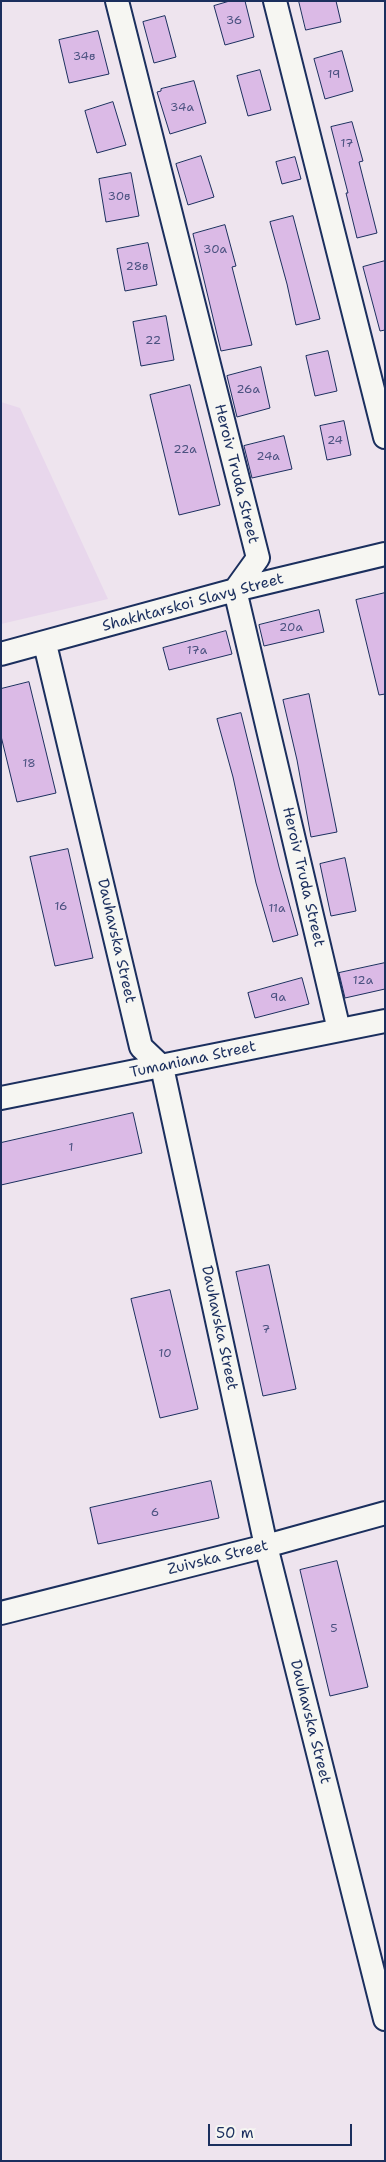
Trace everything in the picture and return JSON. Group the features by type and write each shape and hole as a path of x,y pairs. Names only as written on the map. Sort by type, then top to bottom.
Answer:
{"street":[{"name":"Heroiv Truda Street","path":"117,1 258,558 235,590 339,1030"},
{"path":"276,1 385,437"},
{"name":"Shakhtarskoi Slavy Street","path":"1,654 45,644 235,590 385,554"},
{"name":"Dauhavska Street","path":"45,644 142,1047 162,1067 266,1546 385,2019"},
{"name":"Tumaniana Street","path":"1,1098 385,1021"},
{"name":"Zuivska Street","path":"1,1613 266,1546 385,1513"}],"shaded area":[{"path":"1,402 20,408 108,599 1,624"}],"building":[{"path":"230,1 245,1 254,37 225,45 214,6"},
{"path":"299,1 336,1 341,22 306,30"},
{"path":"165,16 176,57 154,63 143,22"},
{"path":"98,31 109,74 69,83 59,40"},
{"path":"342,51 353,91 325,99 314,59"},
{"path":"260,70 271,110 248,116 237,76"},
{"path":"194,81 206,123 170,134 157,92 161,91 161,89"},
{"path":"113,102 126,145 97,153 85,111"},
{"path":"352,122 363,161 359,162 377,233 357,238 331,127"},
{"path":"201,156 214,197 188,205 176,164"},
{"path":"295,157 301,179 282,184 276,162"},
{"path":"131,173 139,216 106,222 99,179"},
{"path":"293,216 320,319 296,325 270,222"},
{"path":"225,225 236,266 232,267 252,345 221,351 193,234"},
{"path":"148,243 157,285 125,291 117,249"},
{"path":"385,261 385,330 380,331 363,267"},
{"path":"166,316 174,360 141,366 133,322"},
{"path":"328,351 337,391 315,396 306,356"},
{"path":"261,367 270,408 237,417 227,376"},
{"path":"190,385 220,505 179,515 150,395"},
{"path":"344,421 351,455 327,460 320,426"},
{"path":"284,436 292,469 252,478 244,446"},
{"path":"385,593 385,694 379,695 356,600"},
{"path":"319,610 324,632 264,646 259,625"},
{"path":"226,631 232,654 169,670 163,648"},
{"path":"29,682 56,793 17,802 1,736 1,689"},
{"path":"309,694 337,832 311,837 297,760 283,700"},
{"path":"241,713 298,935 273,942 256,883 233,777 217,719"},
{"path":"68,849 93,958 55,966 30,857"},
{"path":"345,858 356,911 331,916 320,864"},
{"path":"385,963 385,989 345,998 339,973"},
{"path":"302,978 309,1004 255,1018 248,993"},
{"path":"133,1113 142,1153 1,1185 1,1143"},
{"path":"269,1265 296,1389 263,1396 236,1272"},
{"path":"170,1290 198,1409 160,1418 131,1299"},
{"path":"211,1481 219,1518 98,1544 90,1508"},
{"path":"337,1561 368,1687 330,1696 300,1570"}]}
